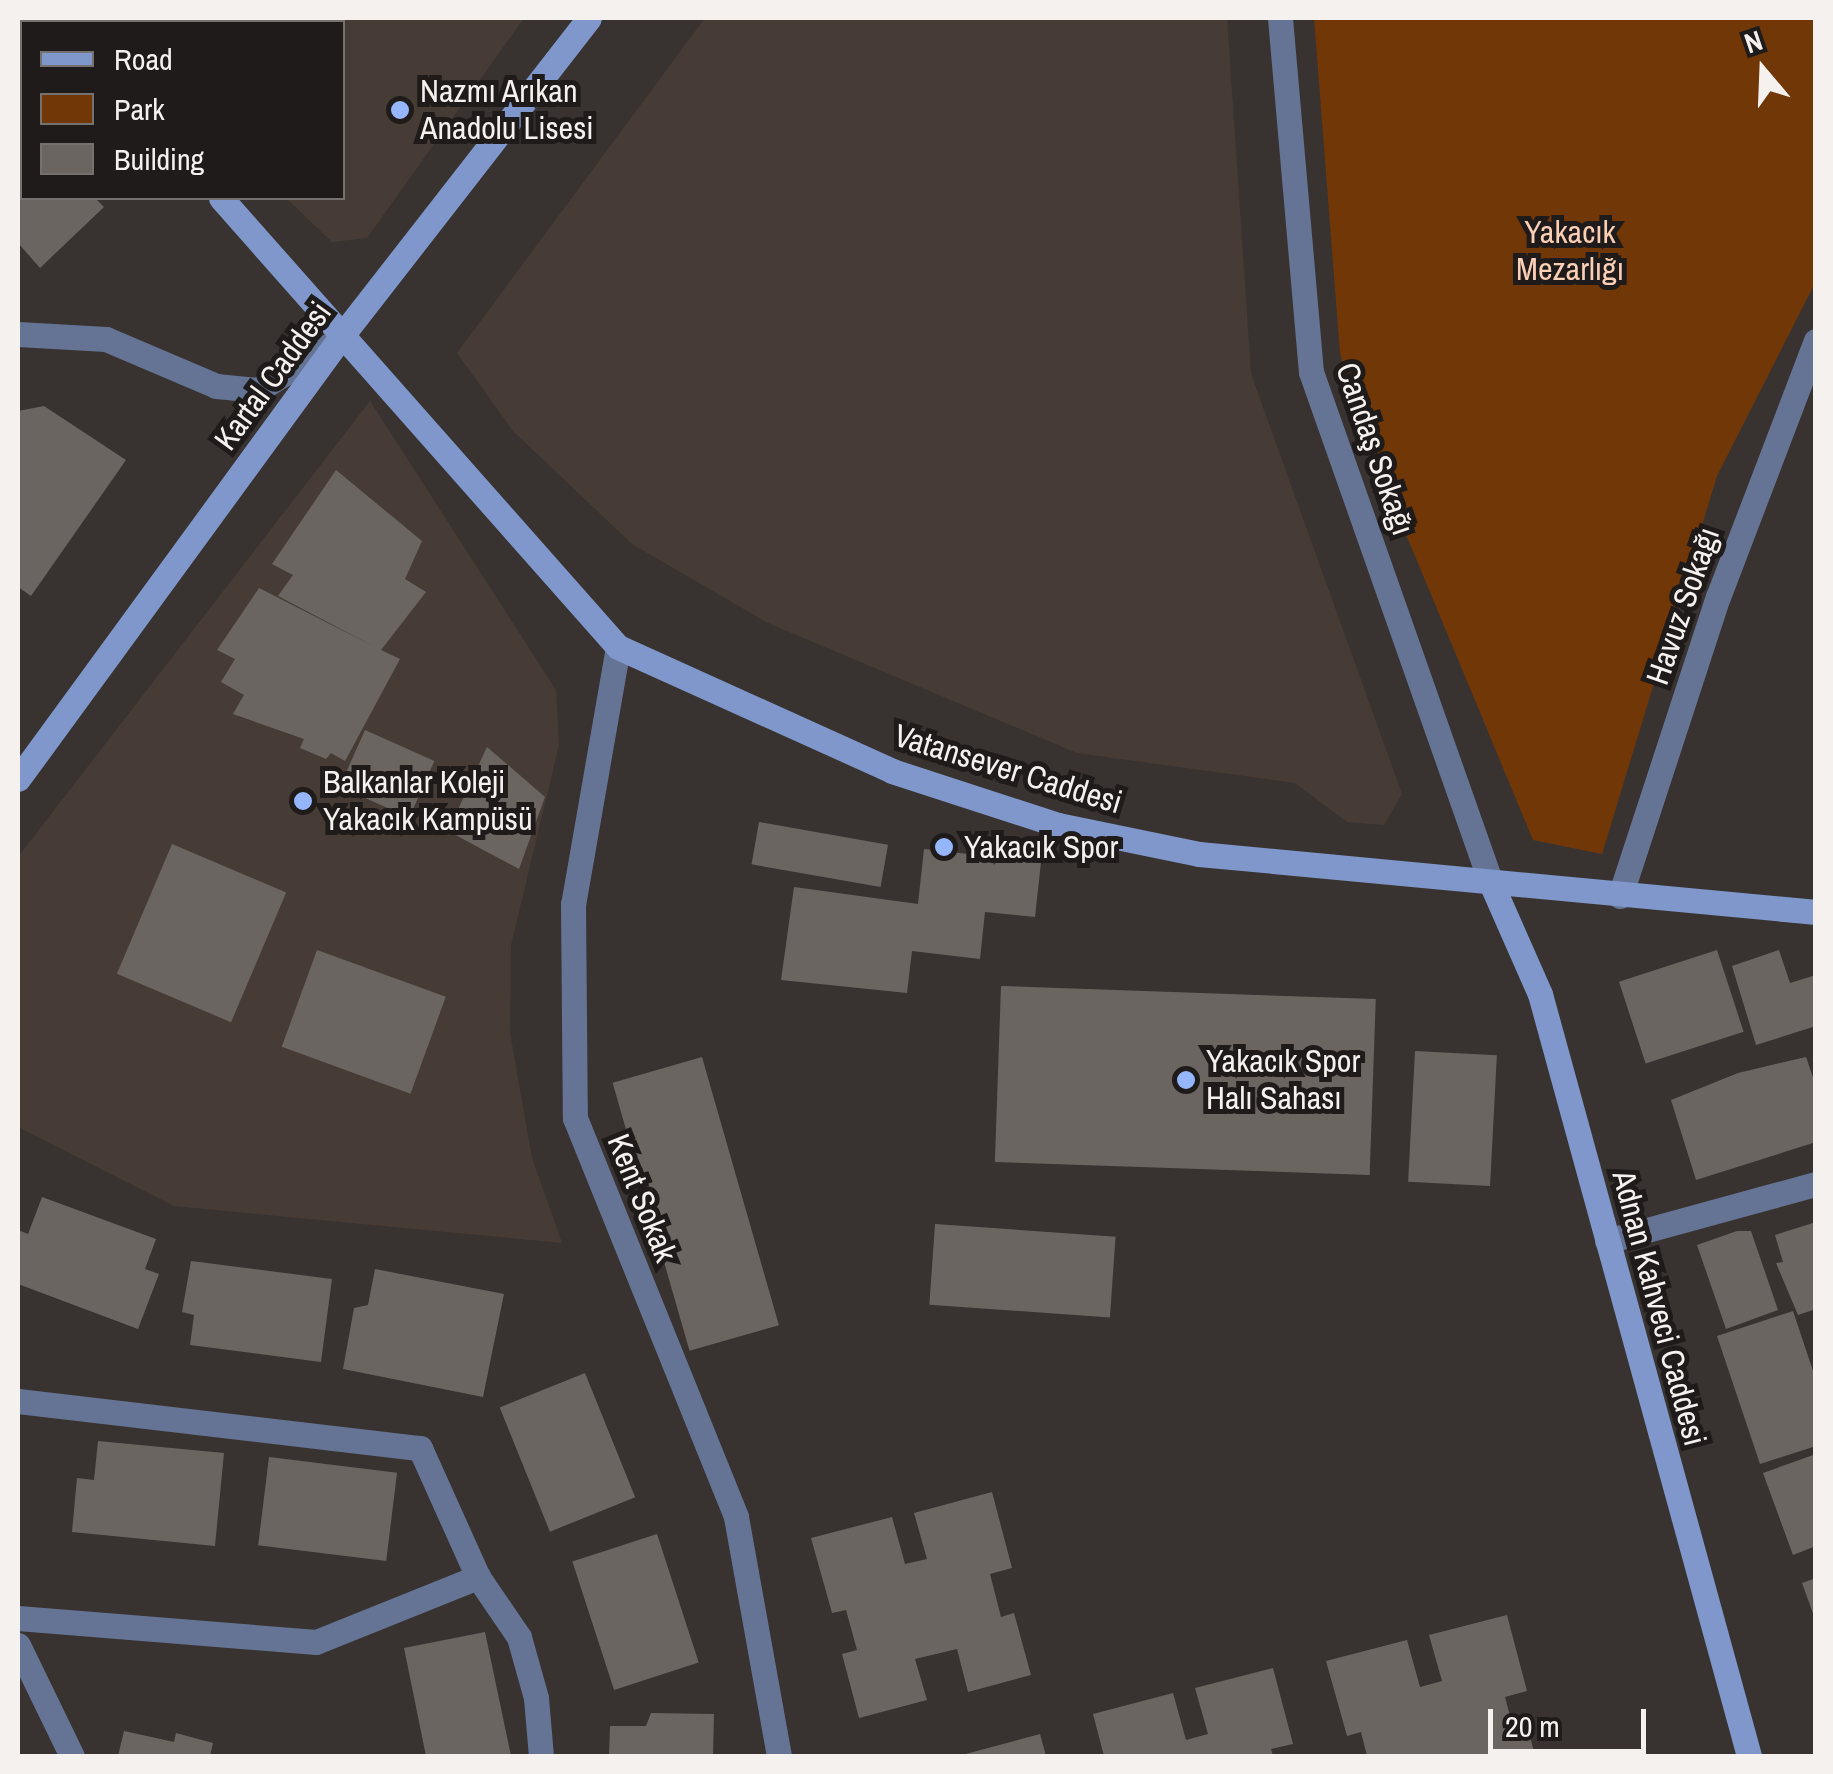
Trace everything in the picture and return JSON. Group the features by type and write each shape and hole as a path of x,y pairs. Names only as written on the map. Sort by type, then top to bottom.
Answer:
{"main road":[{"name":"Kartal Caddesi","path":"18,779 340,338 588,18"},
{"name":"Vatansever Caddesi","path":"224,200 288,265 340,338 618,647 892,772 1058,825 1199,854 1816,912"},
{"name":"Adnan Kahveci Caddesi","path":"1492,883 1540,994 1749,1756"}],"street":[{"name":"Candaş Sokağı","path":"1280,18 1312,372 1492,883"},
{"path":"18,334 106,339 216,386 258,390 340,338"},
{"name":"Havuz Sokağı","path":"1620,896 1718,596 1816,340"},
{"name":"Kent Sokak","path":"618,647 574,904 575,1118 736,1517 779,1756"},
{"path":"1607,1242 1816,1184"},
{"path":"18,1401 420,1448 478,1577 519,1637 536,1698 541,1756"},
{"path":"18,1618 316,1642 478,1577"},
{"path":"18,1645 72,1756"}],"shaded area":[{"name":"Nazmı Arıkan Anadolu Lisesi","path":"524,18 367,238 332,242 288,200 345,200 345,20 168,20"},
{"path":"705,18 1227,18 1251,374 1402,794 1384,825 1347,822 1295,783 1077,753 768,623 632,544 513,431 457,353"},
{"name":"Balkanlar Koleji Yakacık Kampüsü","path":"370,401 556,690 559,745 511,945 510,1033 532,1158 562,1243 174,1206 18,1127 18,857"}],"green space":[{"name":"Yakacık Mezarlığı","path":"1314,18 1815,18 1815,283 1717,476 1602,854 1533,840 1356,414 1340,353"}],"building":[{"path":"18,115 20,200 97,200 104,207 40,268 18,243"},
{"path":"44,406 126,460 31,596 18,587 18,411"},
{"path":"336,470 422,541 405,579 426,592 381,650 400,659 345,761 331,753 326,759 300,748 304,739 233,714 244,695 221,682 235,659 217,650 259,588 375,647 278,596 293,575 272,564"},
{"path":"365,730 434,761 409,818 340,787"},
{"path":"487,747 545,797 519,869 448,831"},
{"path":"759,822 888,845 881,887 752,864"},
{"path":"172,844 286,892 231,1022 117,974"},
{"path":"924,849 1041,862 1035,917 985,912 980,959 912,951 907,993 781,980 794,887 918,904"},
{"path":"317,950 446,997 411,1094 282,1047"},
{"path":"1717,950 1744,1032 1646,1064 1619,982"},
{"path":"1779,950 1790,983 1816,975 1816,1026 1756,1045 1732,966"},
{"name":"Yakacık Spor Halı Sahası","path":"1001,986 1376,999 1370,1175 995,1162"},
{"path":"1415,1051 1497,1055 1490,1186 1408,1182"},
{"path":"702,1057 779,1325 690,1351 613,1083"},
{"path":"1806,1057 1816,1086 1816,1142 1696,1180 1671,1100 1738,1073"},
{"path":"42,1197 156,1239 145,1269 159,1274 138,1329 18,1284 18,1230 28,1234"},
{"path":"1816,1222 1816,1309 1798,1315 1776,1263 1783,1262 1775,1235"},
{"path":"935,1224 1116,1237 1110,1317 929,1305"},
{"path":"1737,1231 1751,1231 1778,1310 1726,1329 1697,1245"},
{"path":"191,1261 332,1279 321,1362 190,1345 194,1315 182,1312"},
{"path":"375,1269 504,1294 483,1397 343,1369 354,1308 368,1305"},
{"path":"1793,1311 1816,1380 1816,1446 1760,1464 1717,1336"},
{"path":"585,1373 635,1497 550,1532 500,1407"},
{"path":"98,1441 224,1453 215,1546 72,1532 77,1478 94,1480"},
{"path":"1816,1454 1816,1546 1793,1555 1763,1473"},
{"path":"269,1457 397,1473 386,1561 258,1545"},
{"path":"992,1492 1012,1568 990,1574 1001,1617 1014,1613 1031,1675 968,1692 957,1649 915,1659 927,1700 859,1718 842,1654 857,1650 846,1610 832,1613 811,1538 892,1517 905,1564 927,1559 914,1513"},
{"path":"657,1534 699,1662 614,1690 572,1562"},
{"path":"1816,1578 1816,1619 1815,1619 1802,1583"},
{"path":"1507,1615 1527,1691 1505,1697 1516,1739 1530,1736 1535,1756 1367,1756 1361,1732 1347,1736 1326,1661 1407,1640 1420,1687 1442,1681 1429,1635"},
{"path":"485,1632 511,1756 426,1756 404,1648"},
{"path":"1273,1668 1293,1744 1271,1749 1273,1756 1104,1756 1093,1714 1173,1693 1186,1740 1208,1734 1195,1688"},
{"path":"651,1713 714,1714 713,1756 609,1756 610,1726 646,1726"},
{"path":"124,1731 174,1742 176,1733 213,1743 210,1756 118,1756"},
{"path":"1040,1734 1046,1756 962,1756 962,1755"}],"place":[{"name":"Nazmı Arıkan Anadolu Lisesi","path":"400,110"},
{"name":"Balkanlar Koleji Yakacık Kampüsü","path":"303,801"},
{"name":"Yakacık Spor","path":"944,847"},
{"name":"Yakacık Spor Halı Sahası","path":"1186,1080"}]}
